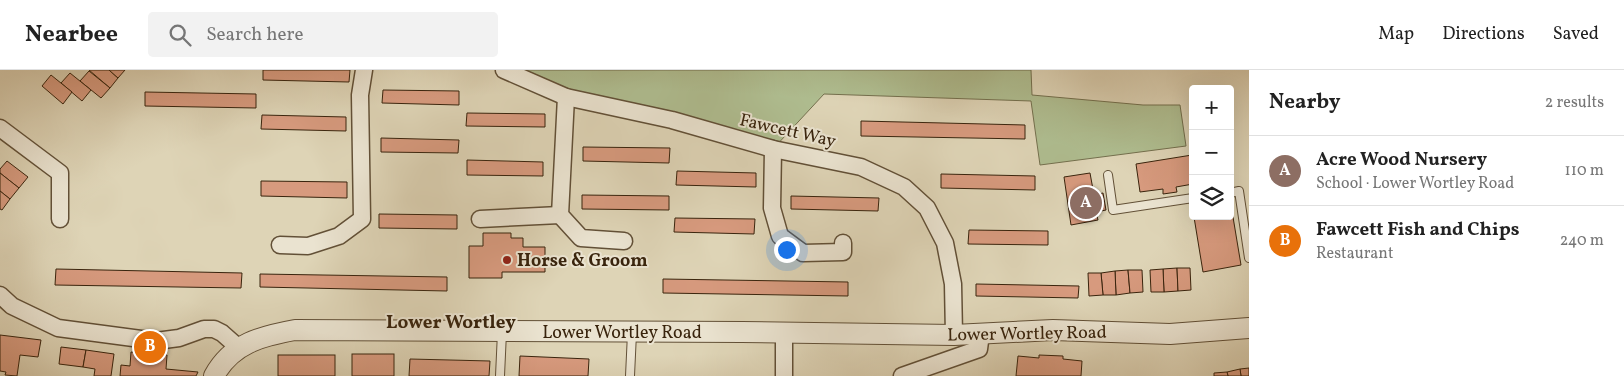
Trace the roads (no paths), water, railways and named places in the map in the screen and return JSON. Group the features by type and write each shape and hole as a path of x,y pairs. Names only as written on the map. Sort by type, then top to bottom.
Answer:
{"street":[{"path":"280,245 308,246 339,236 362,218 360,95 364,70"},
{"name":"Fawcett Way","path":"504,70 566,97 672,120 773,149 861,167 904,187 927,208 945,243 953,284 954,335"},
{"path":"566,97 560,215 581,238 624,241"},
{"path":"0,128 60,173 60,219"},
{"path":"773,149 772,208 780,236 803,253 843,252 843,243"},
{"path":"480,219 560,215"},
{"path":"6,301 58,328 93,334 156,341 179,338 204,329 214,329 222,333 239,348 225,360 214,376"},
{"name":"Lower Wortley Road","path":"239,348 252,340 295,330 954,335 1053,330 1170,334 1249,328"},
{"path":"784,334 784,376"},
{"path":"902,376 979,349 981,334"}],"lane":[{"path":"1108,175 1113,210 1189,199"},
{"path":"1234,192 1238,191 1249,258"},
{"path":"500,376 502,332"},
{"path":"630,376 632,332"}],"place":[{"name":"Acre Wood Nursery","path":"1086,203"},
{"name":"Horse & Groom","path":"507,260"},
{"name":"Fawcett Fish and Chips","path":"150,347"}],"district":[{"name":"Lower Wortley","path":"451,321"}]}
